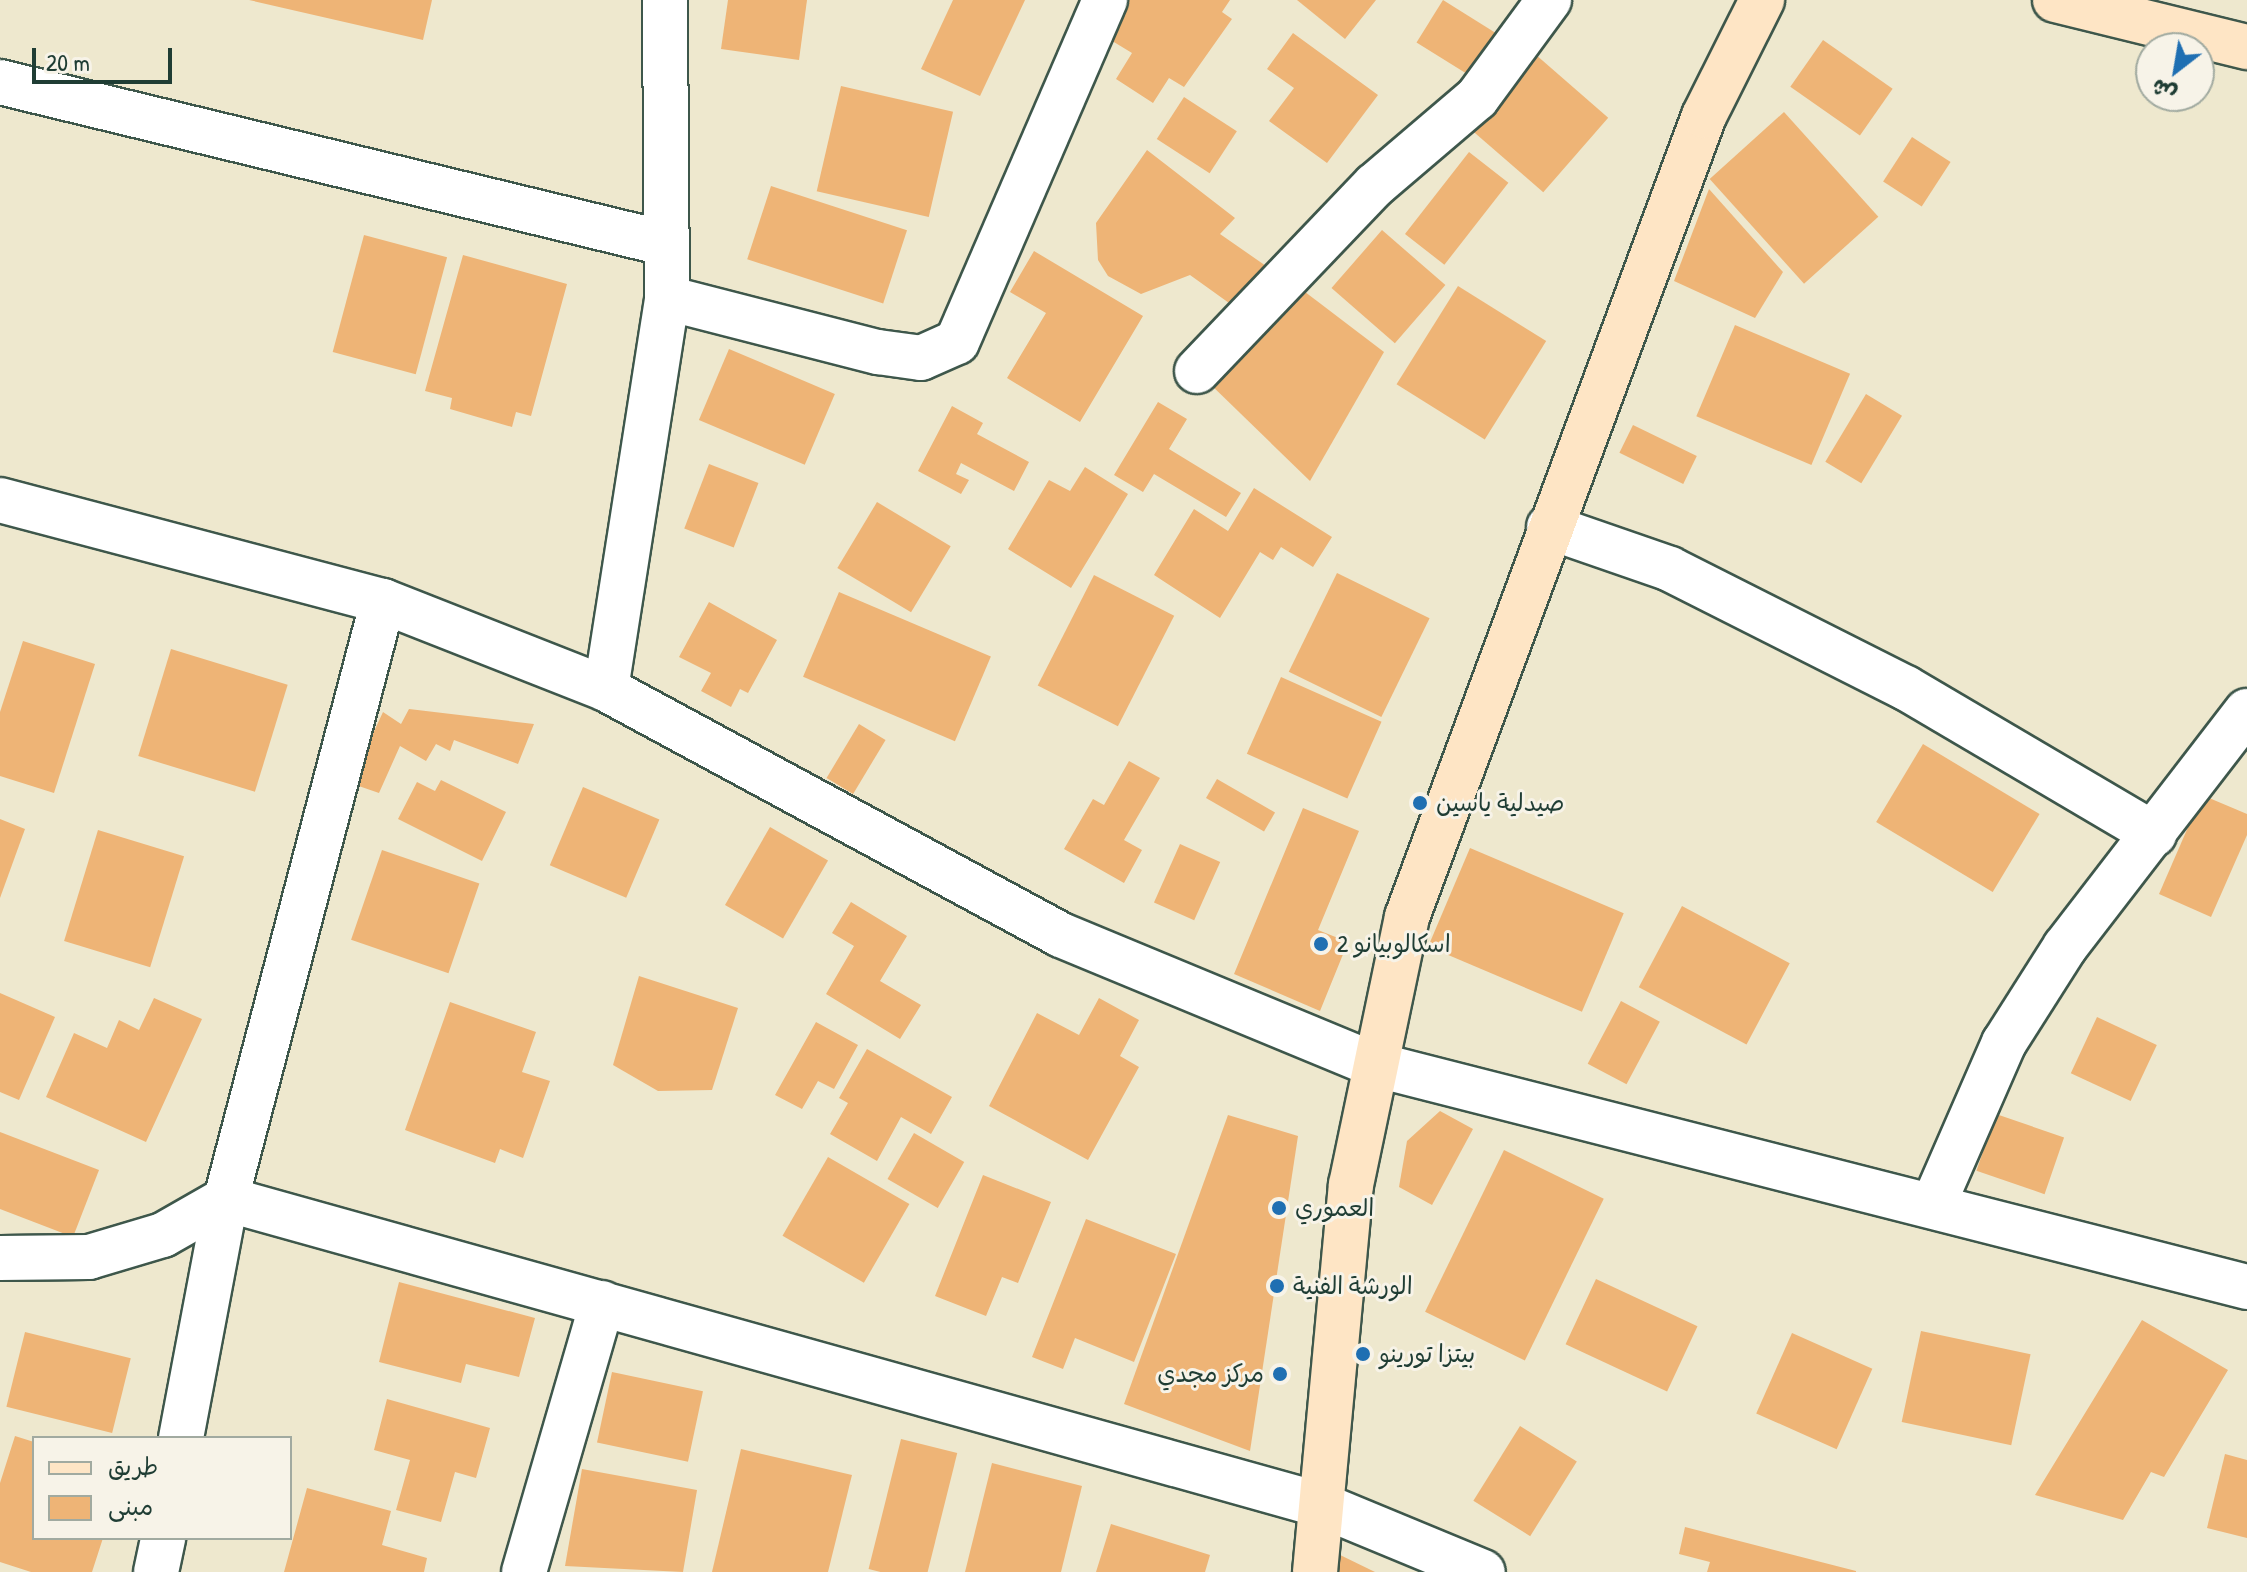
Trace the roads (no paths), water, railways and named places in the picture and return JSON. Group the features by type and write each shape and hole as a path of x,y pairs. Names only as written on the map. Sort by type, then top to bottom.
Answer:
{"street":[{"path":"606,689 667,298 664,243 665,0"},
{"path":"667,298 878,352 921,358 957,342 1105,0"},
{"path":"1197,371 1375,185 1477,98 1549,0"},
{"path":"2055,0 2104,6 2247,47"},
{"path":"1315,1572 1351,1185 1373,1064 1407,917 1549,527 1754,4"},
{"path":"0,82 664,243"},
{"path":"0,500 383,601 606,689 1061,935 1373,1064 1934,1203 2247,1287"},
{"path":"1549,527 1670,569 1906,688 2154,834"},
{"path":"181,1436 226,1199 383,601"},
{"path":"1934,1203 2004,1043 2065,947 2247,711"},
{"path":"0,1258 89,1257 163,1235 226,1199 1321,1505 1483,1572"},
{"path":"524,1572 602,1303"},
{"path":"156,1572 163,1540"}],"place":[{"name":"صيدلية ياسين","path":"1420,803"},
{"name":"اسكالوبيانو 2","path":"1321,944"},
{"name":"العموري","path":"1279,1208"},
{"name":"الورشة الفنية","path":"1277,1286"},
{"name":"بيتزا تورينو","path":"1363,1354"},
{"name":"مركز مجدي","path":"1280,1374"}]}
